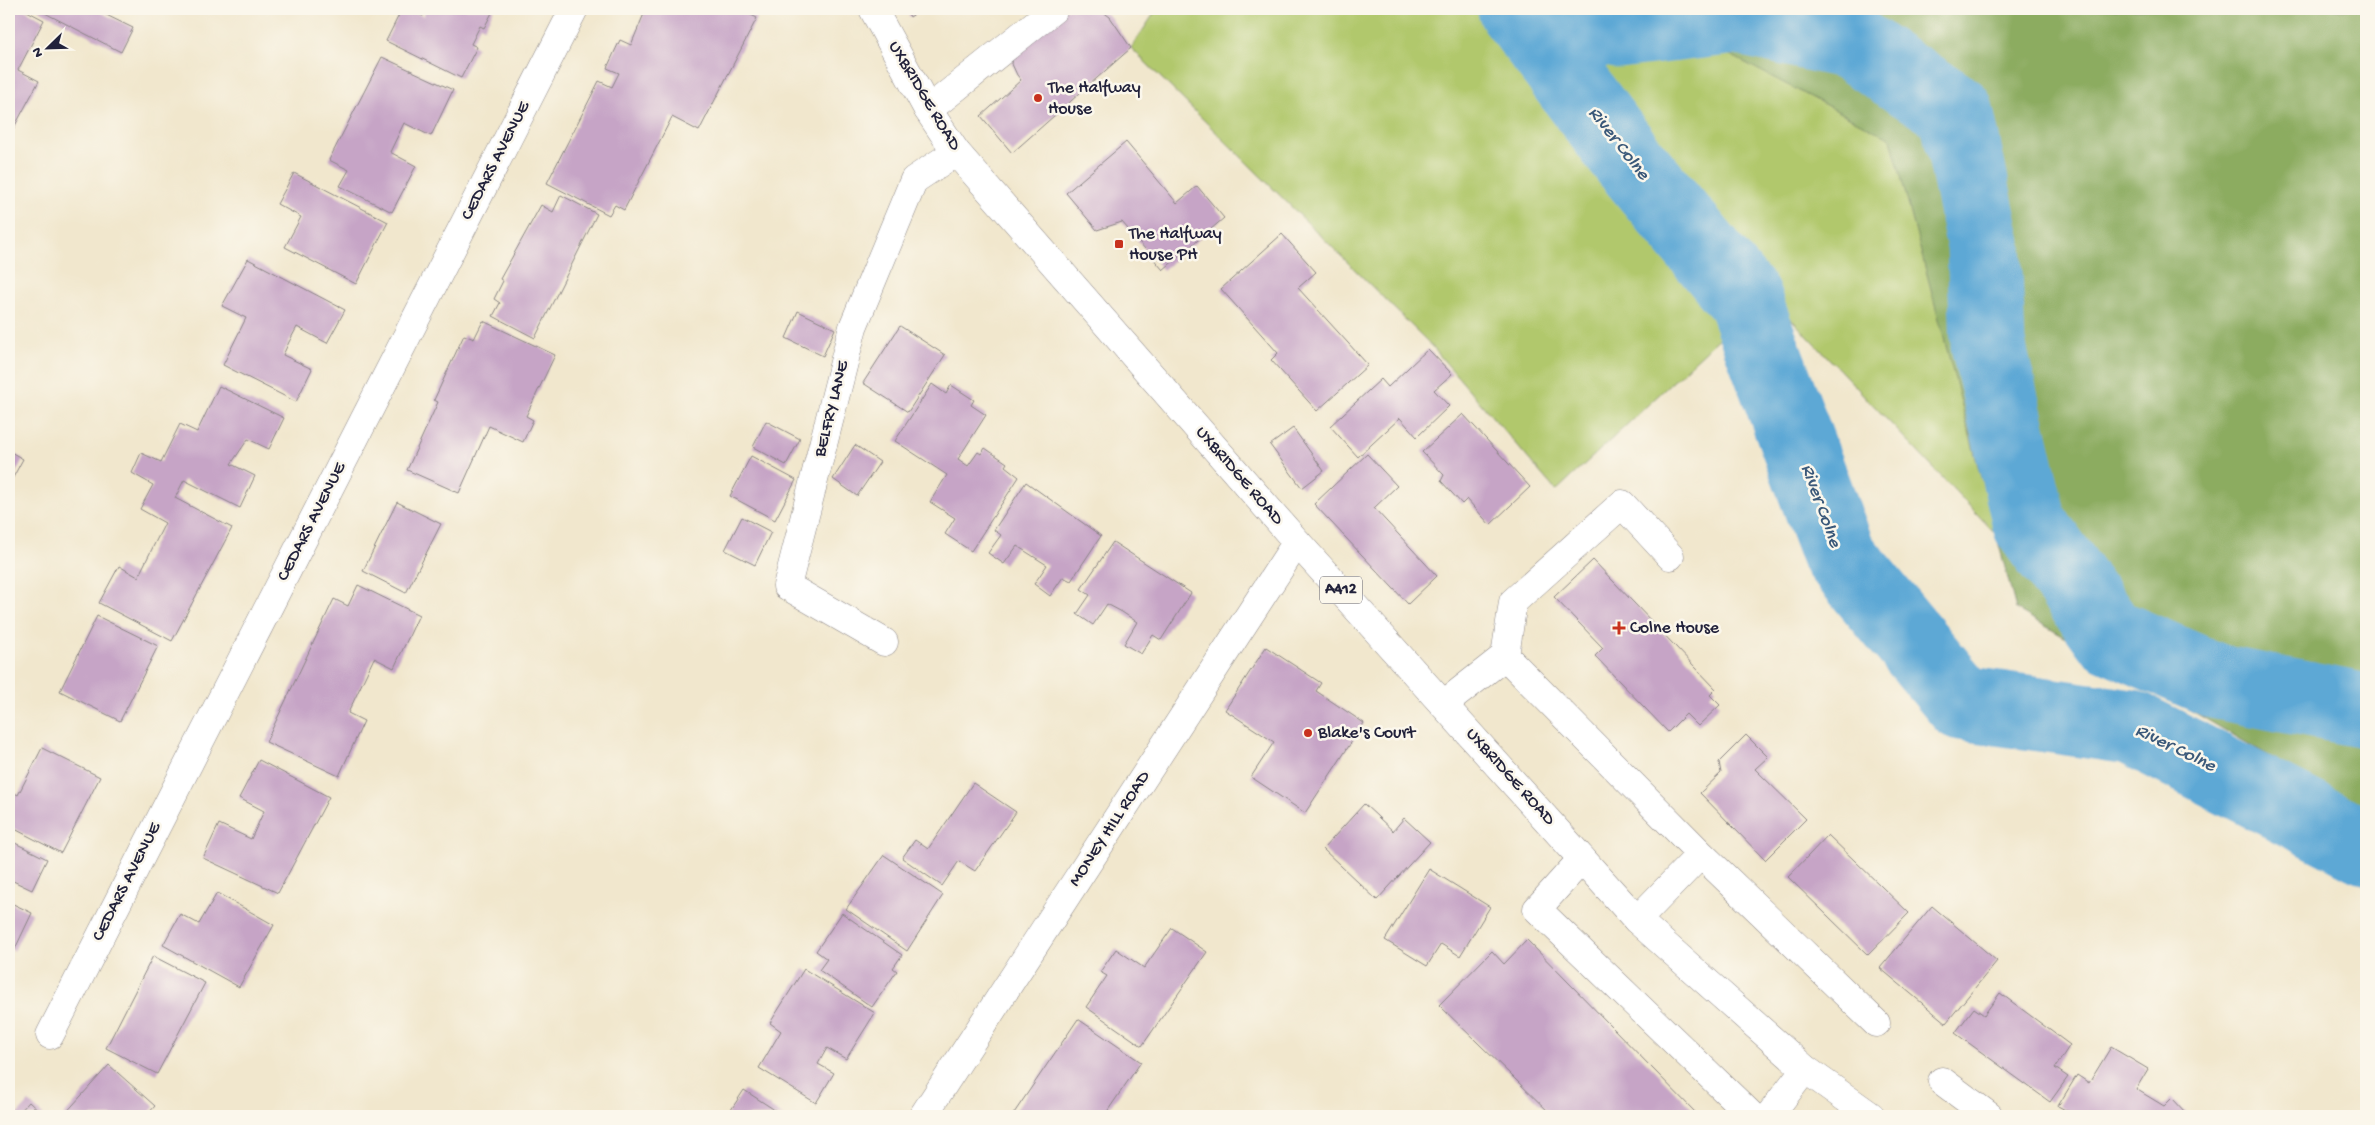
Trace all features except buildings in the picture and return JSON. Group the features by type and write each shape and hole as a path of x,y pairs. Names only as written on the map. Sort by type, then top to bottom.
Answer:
{"street":[{"name":"CEDARS AVENUE","path":"50,1035 574,9"},
{"name":"UXBRIDGE ROAD","path":"873,9 928,110 956,152 1297,542 1582,859 1637,920 1805,1069 1871,1116"},
{"path":"928,110 1054,9"},
{"name":"BELFRY LANE","path":"884,642 787,586 853,327 914,180 956,152"},
{"path":"1444,704 1505,656 1513,602 1622,504 1670,556"},
{"name":"MONEY HILL ROAD","path":"923,1116 1297,542"},
{"path":"1505,656 1701,854 1876,1024"},
{"path":"1637,920 1701,854"},
{"path":"1582,859 1537,909 1752,1116"},
{"path":"1769,1116 1805,1069"},
{"path":"1942,1081 1988,1116"}],"green space":[{"path":"1157,9 2366,9 2097,640 1515,29 1735,312 1726,332 1556,491 1428,342 1131,48"},
{"path":"1642,9 2366,9 2366,812 2016,609 1891,139"}],"waterway":[{"name":"River Colne","path":"1515,9 1626,157 1744,299 1839,555 1962,703 2131,727 2366,847"},
{"path":"1520,14 1618,31 1736,17 1850,42 1956,111 1984,245 1988,344 2030,524 2110,635 2218,682 2366,711"}],"place":[{"name":"The Halfway House","path":"1038,98"},
{"name":"The Halfway House PH","path":"1119,244"},
{"name":"Colne House","path":"1619,628"},
{"name":"Blake's Court","path":"1308,733"}]}
